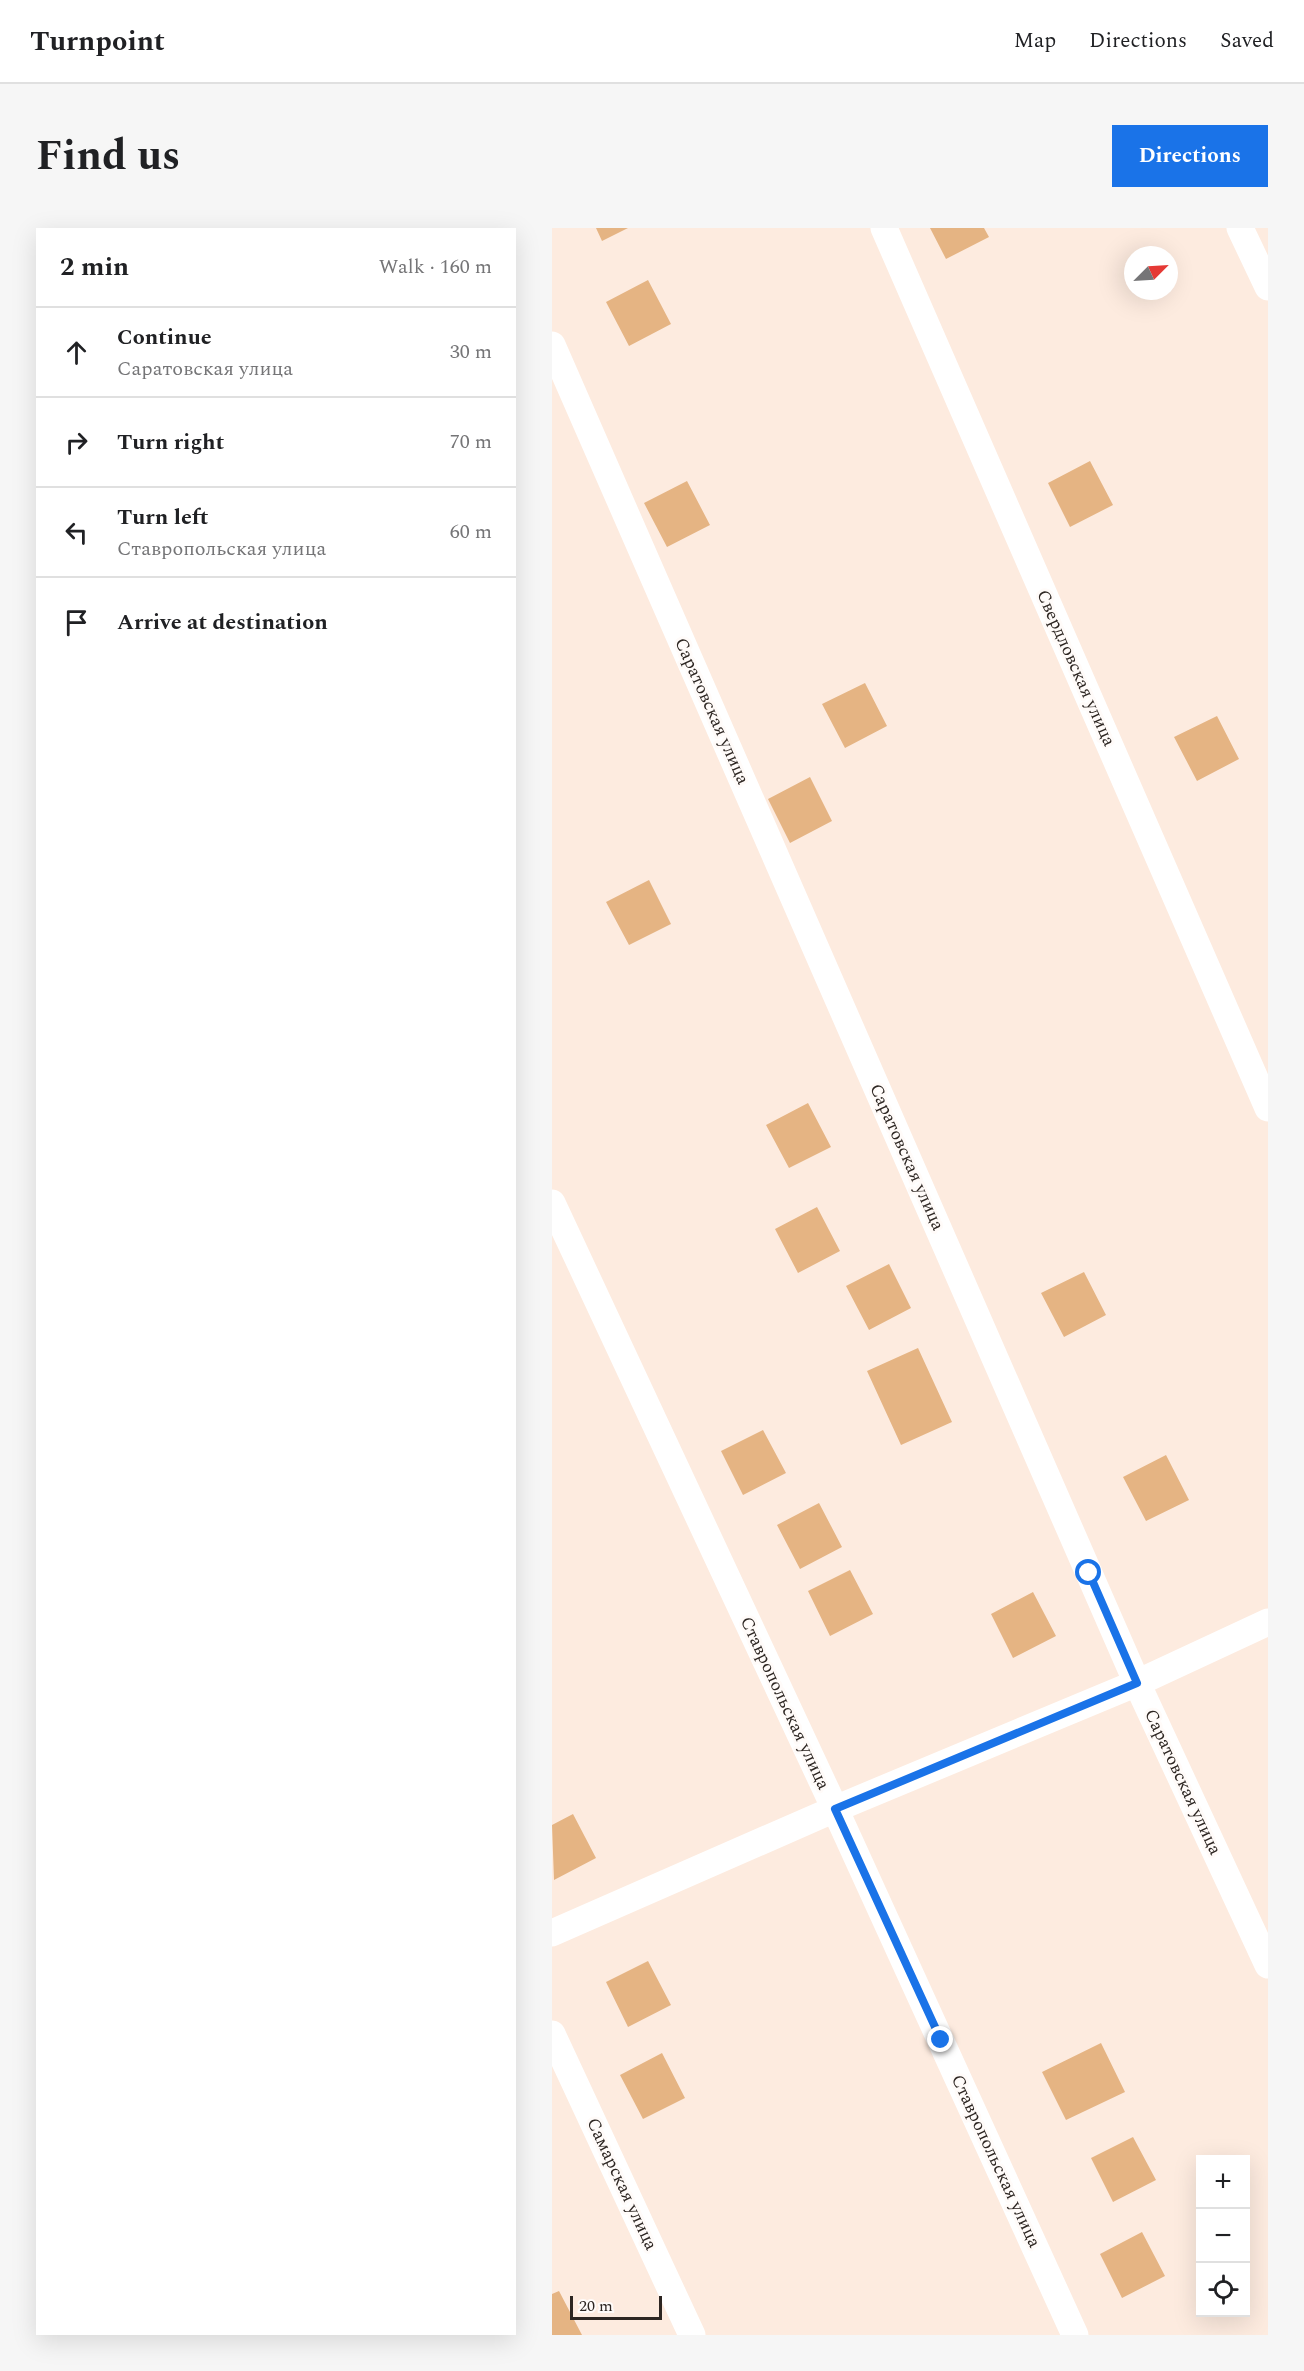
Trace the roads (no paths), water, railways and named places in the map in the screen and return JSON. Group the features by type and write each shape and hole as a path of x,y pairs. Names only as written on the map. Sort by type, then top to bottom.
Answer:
{"street":[{"name":"Свердловская улица","path":"884,228 1268,1108"},
{"path":"1240,228 1268,287"},
{"name":"Саратовская улица","path":"552,345 1137,1683 1268,1965"},
{"name":"Ставропольская улица","path":"552,1203 835,1809 1076,2335"},
{"path":"552,1933 835,1809 1137,1683 1268,1622"},
{"name":"Самарская улица","path":"552,2034 692,2335"}]}
